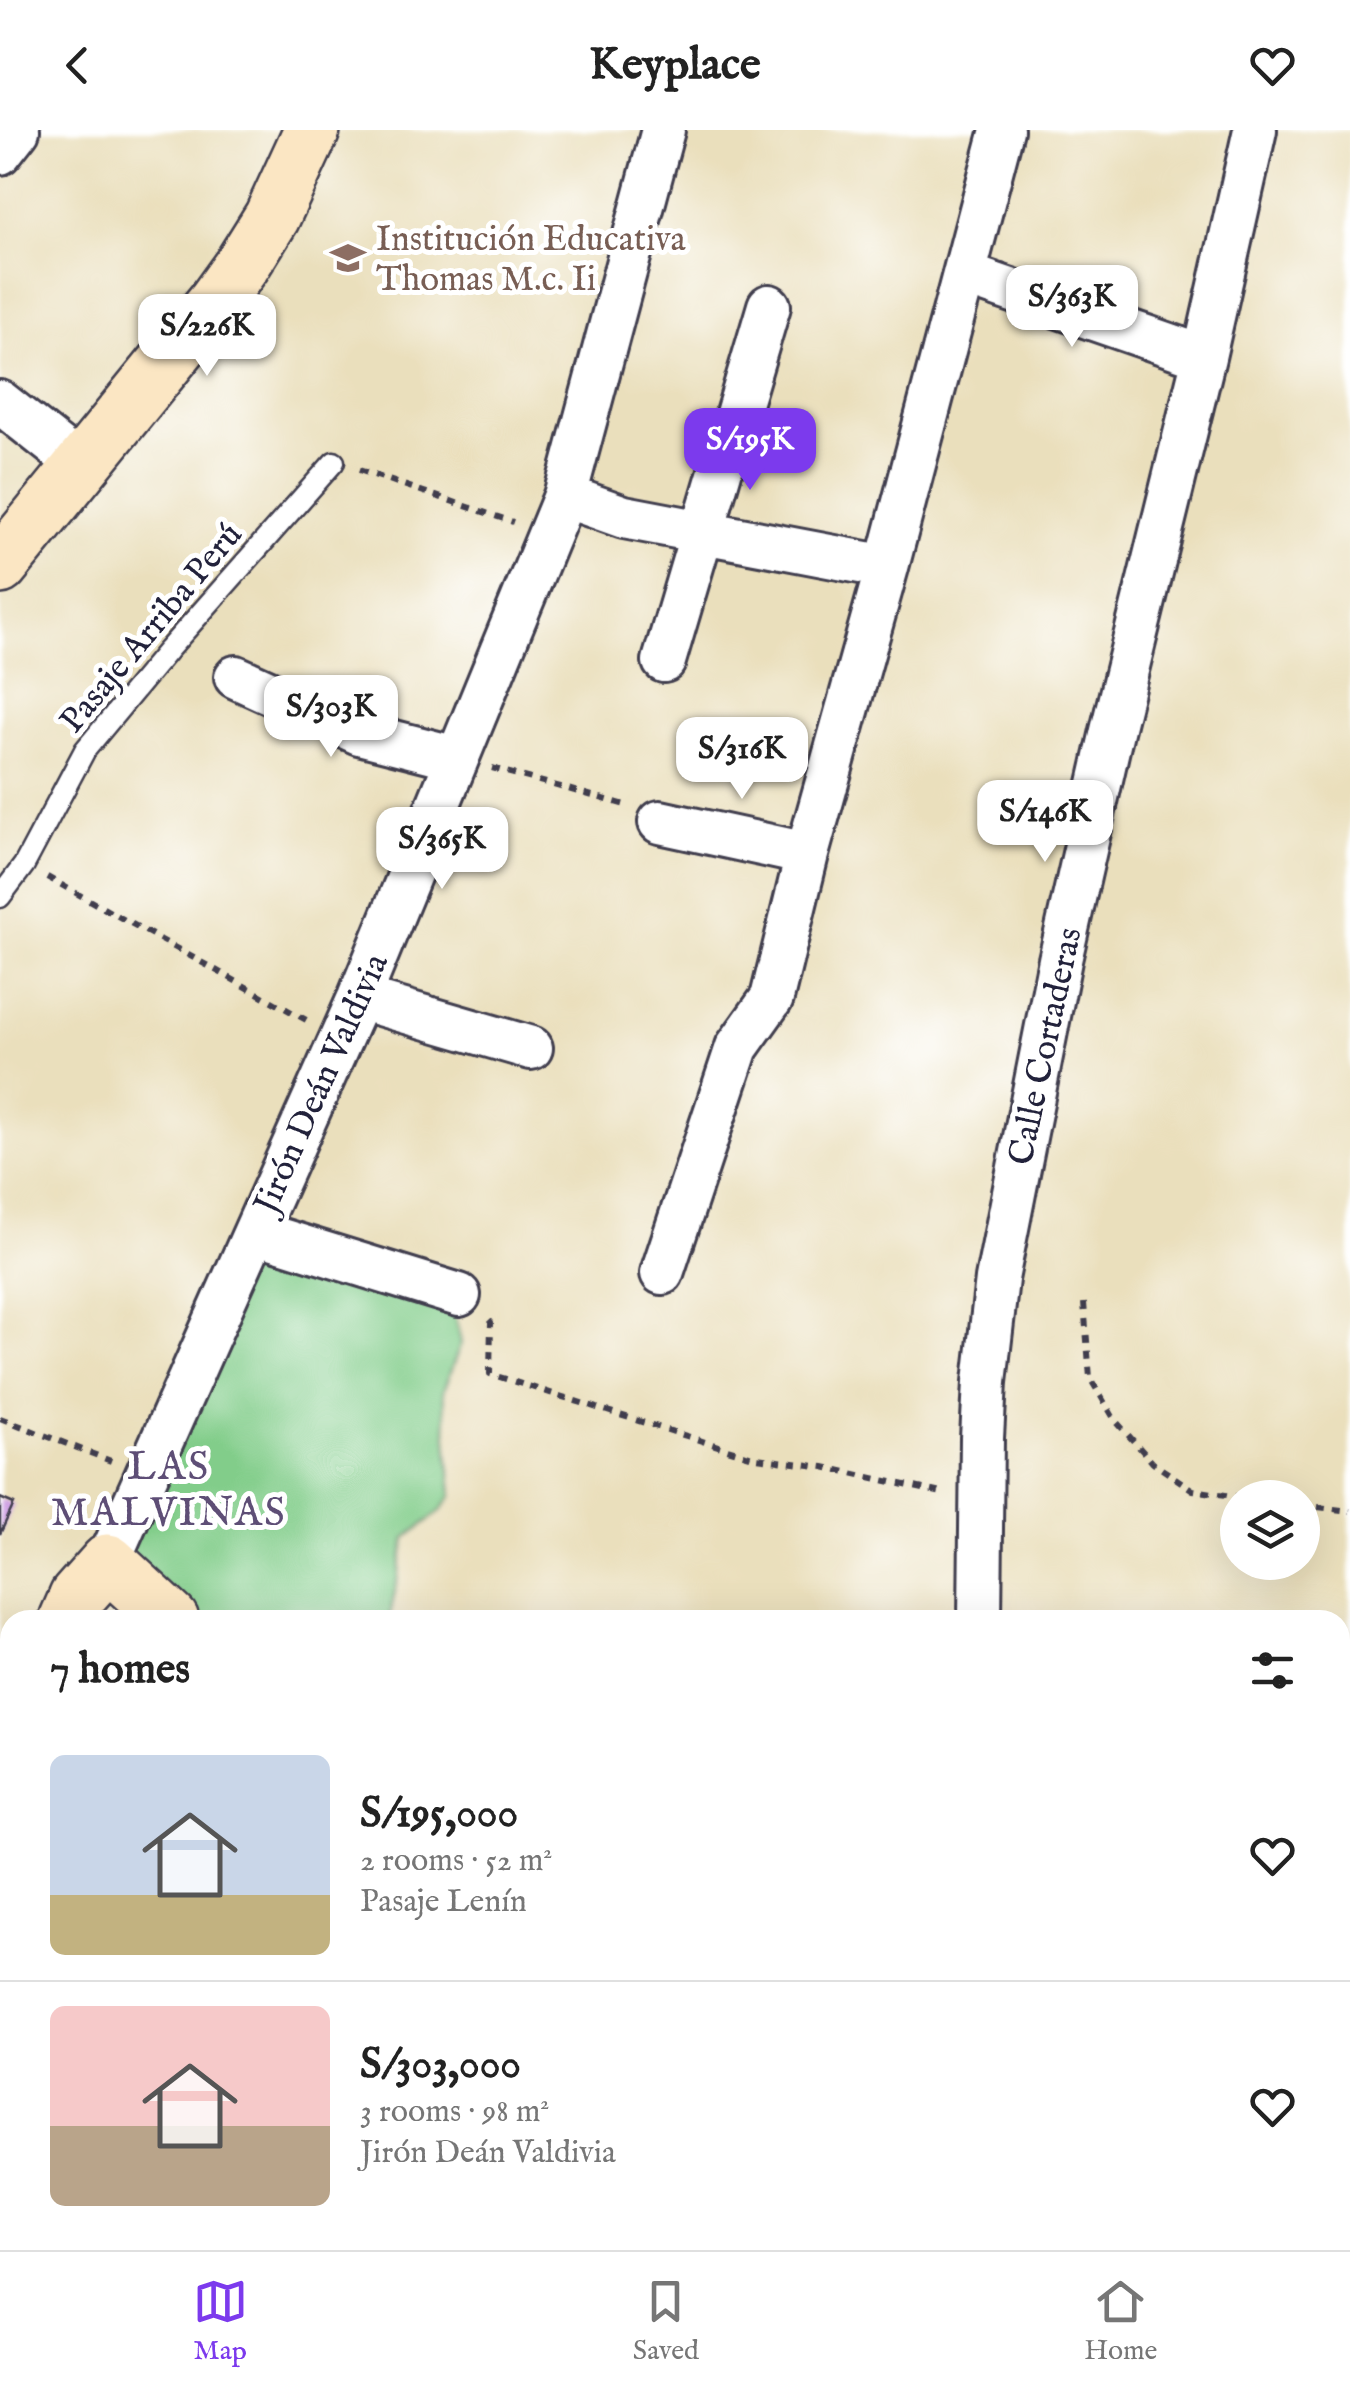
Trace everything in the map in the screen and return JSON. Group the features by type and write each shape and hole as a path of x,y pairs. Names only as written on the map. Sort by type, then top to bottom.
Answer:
{"street":[{"path":"0,153 18,130"},
{"path":"0,566 216,302 272,217 312,130"},
{"name":"Jirón Deán Valdivia","path":"71,1610 77,1597 108,1562 360,998 557,516 663,130"},
{"path":"662,1273 738,1048 772,998 807,854 1002,130"},
{"name":"Calle Cortaderas","path":"980,1610 985,1382 1000,1260 1060,960 1255,130"},
{"path":"964,274 1204,357"},
{"path":"664,661 769,306"},
{"path":"0,402 81,466"},
{"path":"557,516 624,517 887,567"},
{"path":"236,677 360,733 457,758"},
{"path":"646,814 807,854"},
{"path":"360,998 531,1048"},
{"path":"255,1232 459,1295"},
{"path":"108,1562 160,1610"}],"lane":[{"name":"Pasaje Arriba Perú","path":"1,892 24,864 84,750 334,462"}],"path":[{"path":"334,462 557,516"},
{"path":"457,758 568,787 646,814"},
{"path":"24,864 340,1040"},
{"path":"459,1295 491,1322 490,1374 756,1458 824,1467 982,1502"},
{"path":"1084,1303 1090,1378 1115,1420 1153,1463 1193,1490 1220,1494"},
{"path":"0,1418 147,1474"},
{"path":"1320,1508 1350,1512"}],"green space":[{"path":"272,1251 452,1304 461,1343 443,1391 452,1495 441,1511 406,1538 391,1610 191,1610 108,1530 216,1285"}],"building":[{"path":"0,1498 14,1504 0,1534"}],"place":[{"name":"Institución Educativa Thomas M.c. Ii","path":"348,258"}],"district":[{"name":"LAS MALVINAS","path":"169,1488"}]}
